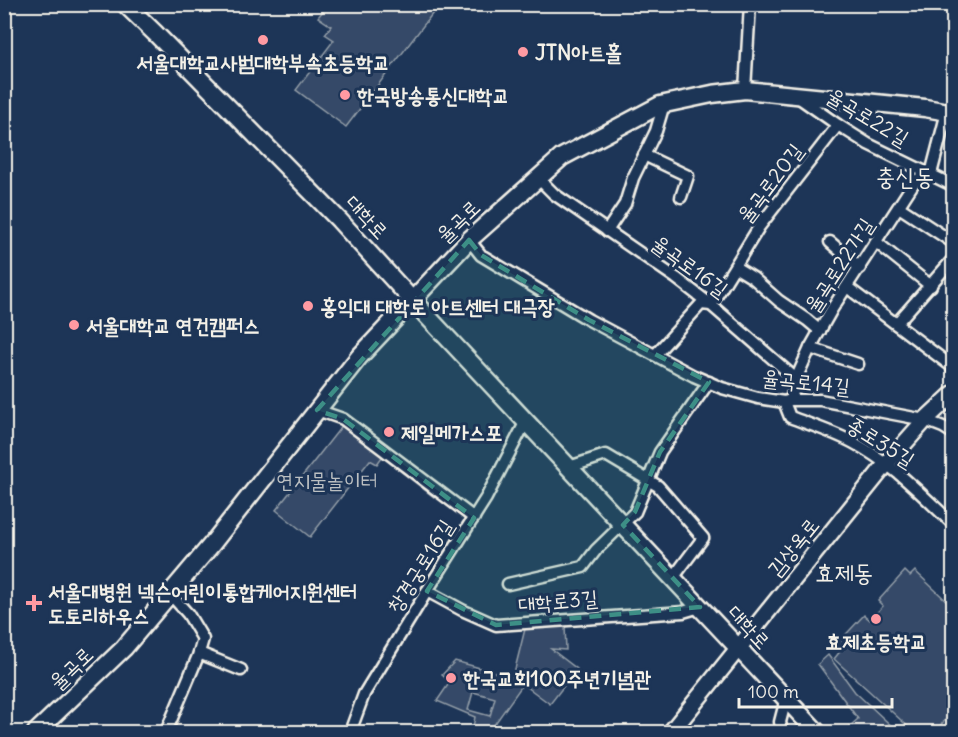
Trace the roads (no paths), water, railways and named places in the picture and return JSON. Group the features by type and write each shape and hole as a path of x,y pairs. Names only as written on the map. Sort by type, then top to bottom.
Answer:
{"main road":[{"name":"대학로","path":"125,4 339,220 817,732"},
{"name":"율곡로","path":"36,732 124,648 212,544 359,357 469,240 562,157 660,105 745,90 950,112"}],"street":[{"path":"745,90 750,4"},
{"name":"율곡로22길","path":"796,95 868,144 954,186"},
{"path":"607,231 625,204 633,178 656,131 664,104"},
{"name":"율곡로22가길","path":"796,378 831,309 915,182 932,170 950,112"},
{"name":"율곡로20길","path":"711,304 759,227 838,125"},
{"path":"644,154 688,176 681,197"},
{"name":"율곡로16길","path":"538,178 554,194 711,304 796,378"},
{"path":"899,207 954,243"},
{"name":"율곡로14길","path":"469,240 481,255 590,320 694,376 722,388 758,398 788,401 820,400 926,420 954,434"},
{"path":"830,242 860,268"},
{"path":"876,242 931,285"},
{"path":"896,324 954,258"},
{"path":"735,267 753,278 779,301 820,331"},
{"path":"847,287 954,368"},
{"path":"655,355 701,304 711,304"},
{"path":"810,348 858,364"},
{"path":"788,401 796,378"},
{"path":"508,584 583,567 596,550 635,512 660,452 709,382"},
{"name":"김상옥로","path":"671,732 887,463 954,393"},
{"name":"종로35길","path":"788,401 790,417 853,442 887,463 954,525"},
{"path":"317,411 343,420 474,518"},
{"name":"창경궁로16길","path":"350,732 364,694 486,498 526,421"},
{"path":"569,467 606,454 658,486 703,538 673,578"},
{"name":"대학로3길","path":"427,591 496,625 683,612 700,607"},
{"path":"166,732 203,639 188,614 170,594"},
{"path":"199,652 241,669"},
{"path":"782,732 780,722 786,699"}],"place":[{"name":"서울대학교사범대학부속초등학교","path":"263,40"},
{"name":"JTN아트홀","path":"523,52"},
{"name":"한국방송통신대학교","path":"345,95"},
{"name":"홍익대 대학로 아트센터 대극장","path":"308,306"},
{"name":"서울대학교 연건캠퍼스","path":"74,325"},
{"name":"제일메가스포","path":"389,432"},
{"name":"서울대병원 넥슨어린이통합케어지원센터 도토리하우스","path":"34,603"},
{"name":"효제초등학교","path":"876,619"},
{"name":"한국교회100주년기념관","path":"451,678"}],"district":[{"name":"충신동","path":"905,176"},
{"name":"효제동","path":"844,572"}],"park label":[{"name":"연지물놀이터","path":"327,480"}]}
